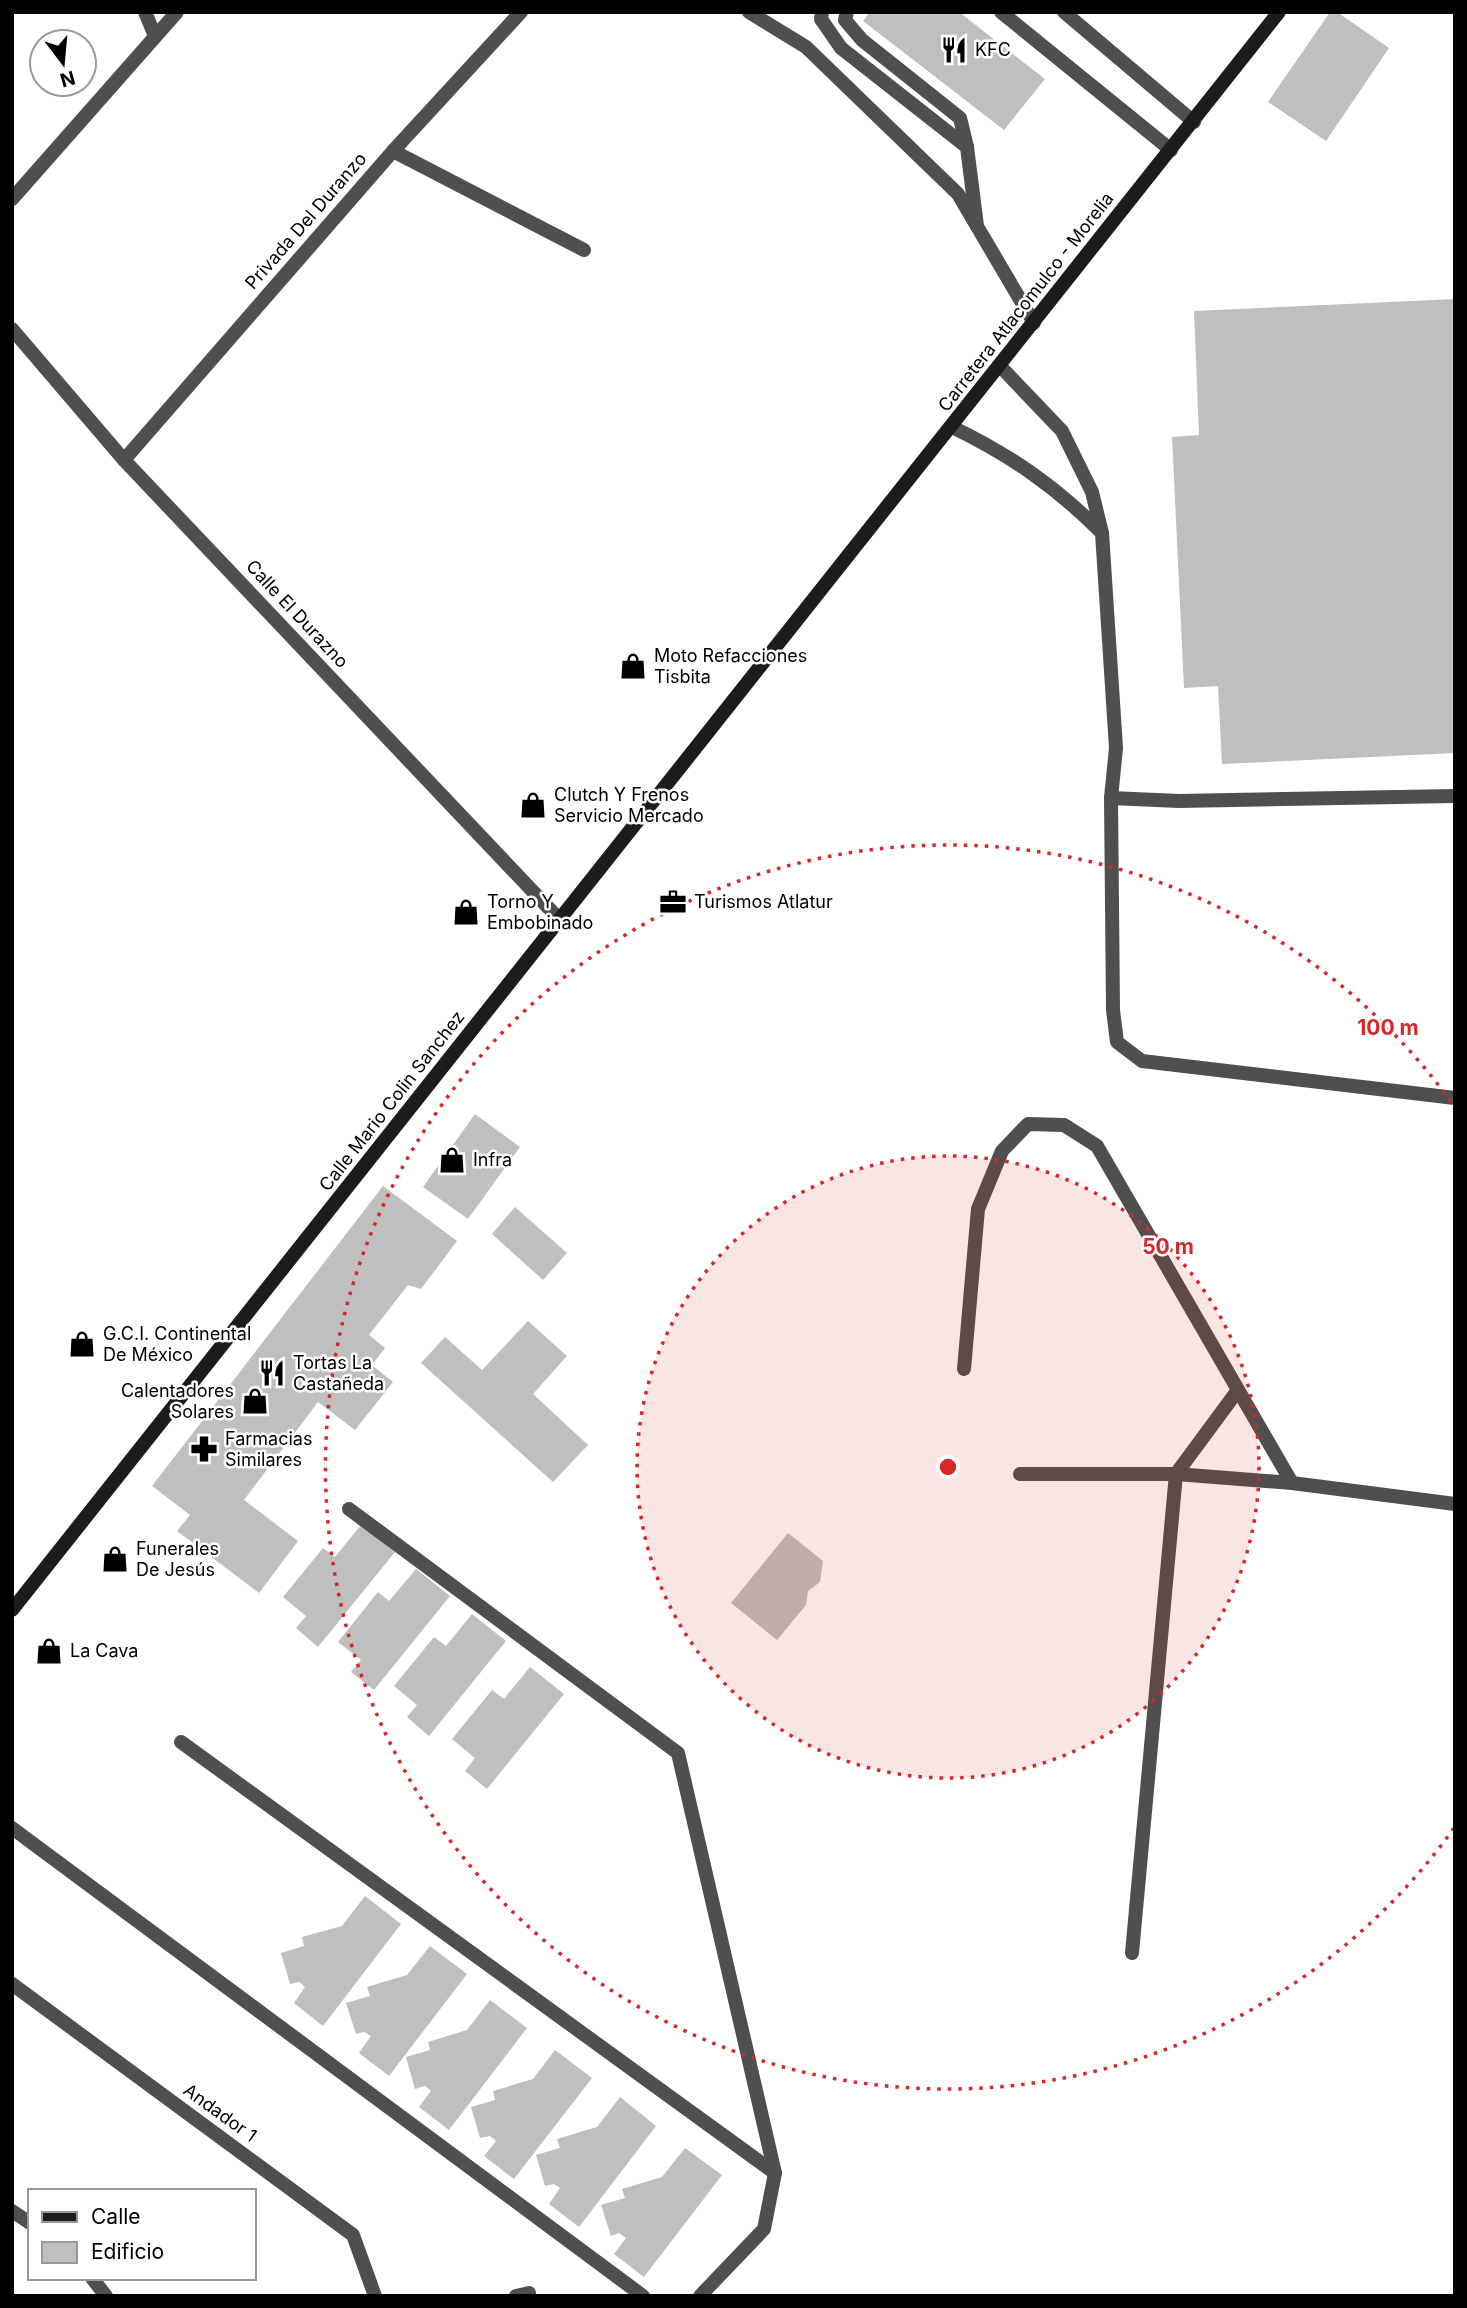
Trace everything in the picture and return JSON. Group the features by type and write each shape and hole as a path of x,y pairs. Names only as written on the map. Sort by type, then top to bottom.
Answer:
{"main road":[{"name":"Carretera Atlacomulco - Morelia","path":"802,615 1279,12"},
{"name":"Calle Mario Colin Sanchez","path":"12,1610 802,615"}],"street":[{"path":"145,12 155,36"},
{"path":"12,199 177,12"},
{"name":"Privada Del Duranzo","path":"124,460 393,151 520,12"},
{"path":"749,12 815,56 958,194 1034,323"},
{"path":"822,12 821,19 841,48 967,147"},
{"path":"847,12 845,20 862,40 960,118 967,147 978,228"},
{"path":"1001,12 1171,150"},
{"path":"1063,12 1194,122"},
{"path":"393,151 584,250"},
{"name":"Calle El Durazno","path":"12,329 124,460 560,920"},
{"path":"1000,366 1062,431 1092,492 1102,533 1116,748 1111,798 1113,1010 1117,1041 1142,1061 1455,1098"},
{"path":"952,427 1005,453 1069,501 1102,533"},
{"path":"1111,798 1179,801 1455,796"},
{"path":"964,1369 978,1209 1002,1151 1028,1124 1065,1125 1097,1146 1292,1483"},
{"path":"1132,1954 1176,1474 1238,1390"},
{"path":"1020,1474 1176,1474 1292,1483 1455,1504"},
{"path":"349,1509 678,1753 775,2173 764,2229 700,2296"},
{"path":"181,1742 775,2173"},
{"path":"12,1828 643,2296"},
{"name":"Andador 1","path":"12,1984 353,2235 375,2296"},
{"path":"12,2211 28,2222"},
{"path":"94,2280 106,2296"}],"building":[{"name":"KFC","path":"870,12 959,12 1045,79 1004,130 863,21"},
{"path":"1330,12 1337,12 1389,48 1326,141 1268,102"},
{"path":"1455,299 1455,753 1222,764 1218,686 1184,688 1172,437 1199,435 1194,311"},
{"path":"475,1114 520,1147 468,1219 423,1187"},
{"path":"383,1186 457,1241 421,1289 408,1285 369,1335 385,1348 372,1365 393,1382 355,1430 318,1402 244,1500 298,1541 259,1593 177,1531 190,1515 152,1486"},
{"path":"515,1207 567,1253 543,1280 492,1234"},
{"path":"528,1321 567,1356 533,1394 588,1445 553,1482 421,1363 445,1337 482,1370"},
{"path":"361,1525 395,1552 318,1647 296,1628 306,1616 283,1597 323,1548 335,1557"},
{"path":"788,1533 823,1561 820,1582 808,1591 806,1605 777,1640 731,1603"},
{"path":"416,1569 450,1596 374,1690 351,1672 361,1660 338,1642 378,1592 389,1601"},
{"path":"472,1614 506,1641 429,1736 407,1717 417,1705 394,1686 434,1637 446,1646"},
{"path":"530,1667 564,1694 487,1789 465,1771 475,1758 452,1739 492,1690 504,1699"},
{"path":"365,1896 401,1924 323,2026 294,2003 305,1987 299,1982 290,1984 281,1953 304,1946 302,1937 342,1926"},
{"path":"430,1946 467,1974 389,2076 359,2053 371,2036 364,2032 356,2034 346,2003 370,1996 367,1987 407,1975"},
{"path":"490,2000 527,2028 449,2130 419,2107 431,2091 425,2086 415,2089 406,2057 430,2050 428,2042 467,2030"},
{"path":"555,2050 592,2078 514,2179 484,2156 496,2141 490,2136 480,2138 471,2107 495,2100 493,2091 533,2079"},
{"path":"620,2097 656,2126 579,2227 549,2204 560,2188 554,2184 545,2186 536,2155 560,2148 557,2139 597,2127"},
{"path":"685,2148 722,2175 644,2277 614,2254 626,2238 619,2233 611,2236 601,2205 625,2198 622,2189 662,2177"}],"place":[{"name":"KFC","path":"954,50"},
{"name":"Moto Refacciones Tisbita","path":"633,666"},
{"name":"Clutch Y Frenos Servicio Mercado","path":"533,805"},
{"name":"Turismos Atlatur","path":"673,902"},
{"name":"Torno Y Embobinado","path":"466,912"},
{"name":"Infra","path":"452,1160"},
{"name":"G.C.I. Continental De México","path":"82,1344"},
{"name":"Tortas La Castañeda","path":"272,1373"},
{"name":"Calentadores Solares","path":"255,1401"},
{"name":"Farmacias Similares","path":"204,1449"},
{"name":"Funerales De Jesús","path":"115,1559"},
{"name":"La Cava","path":"49,1651"}]}
